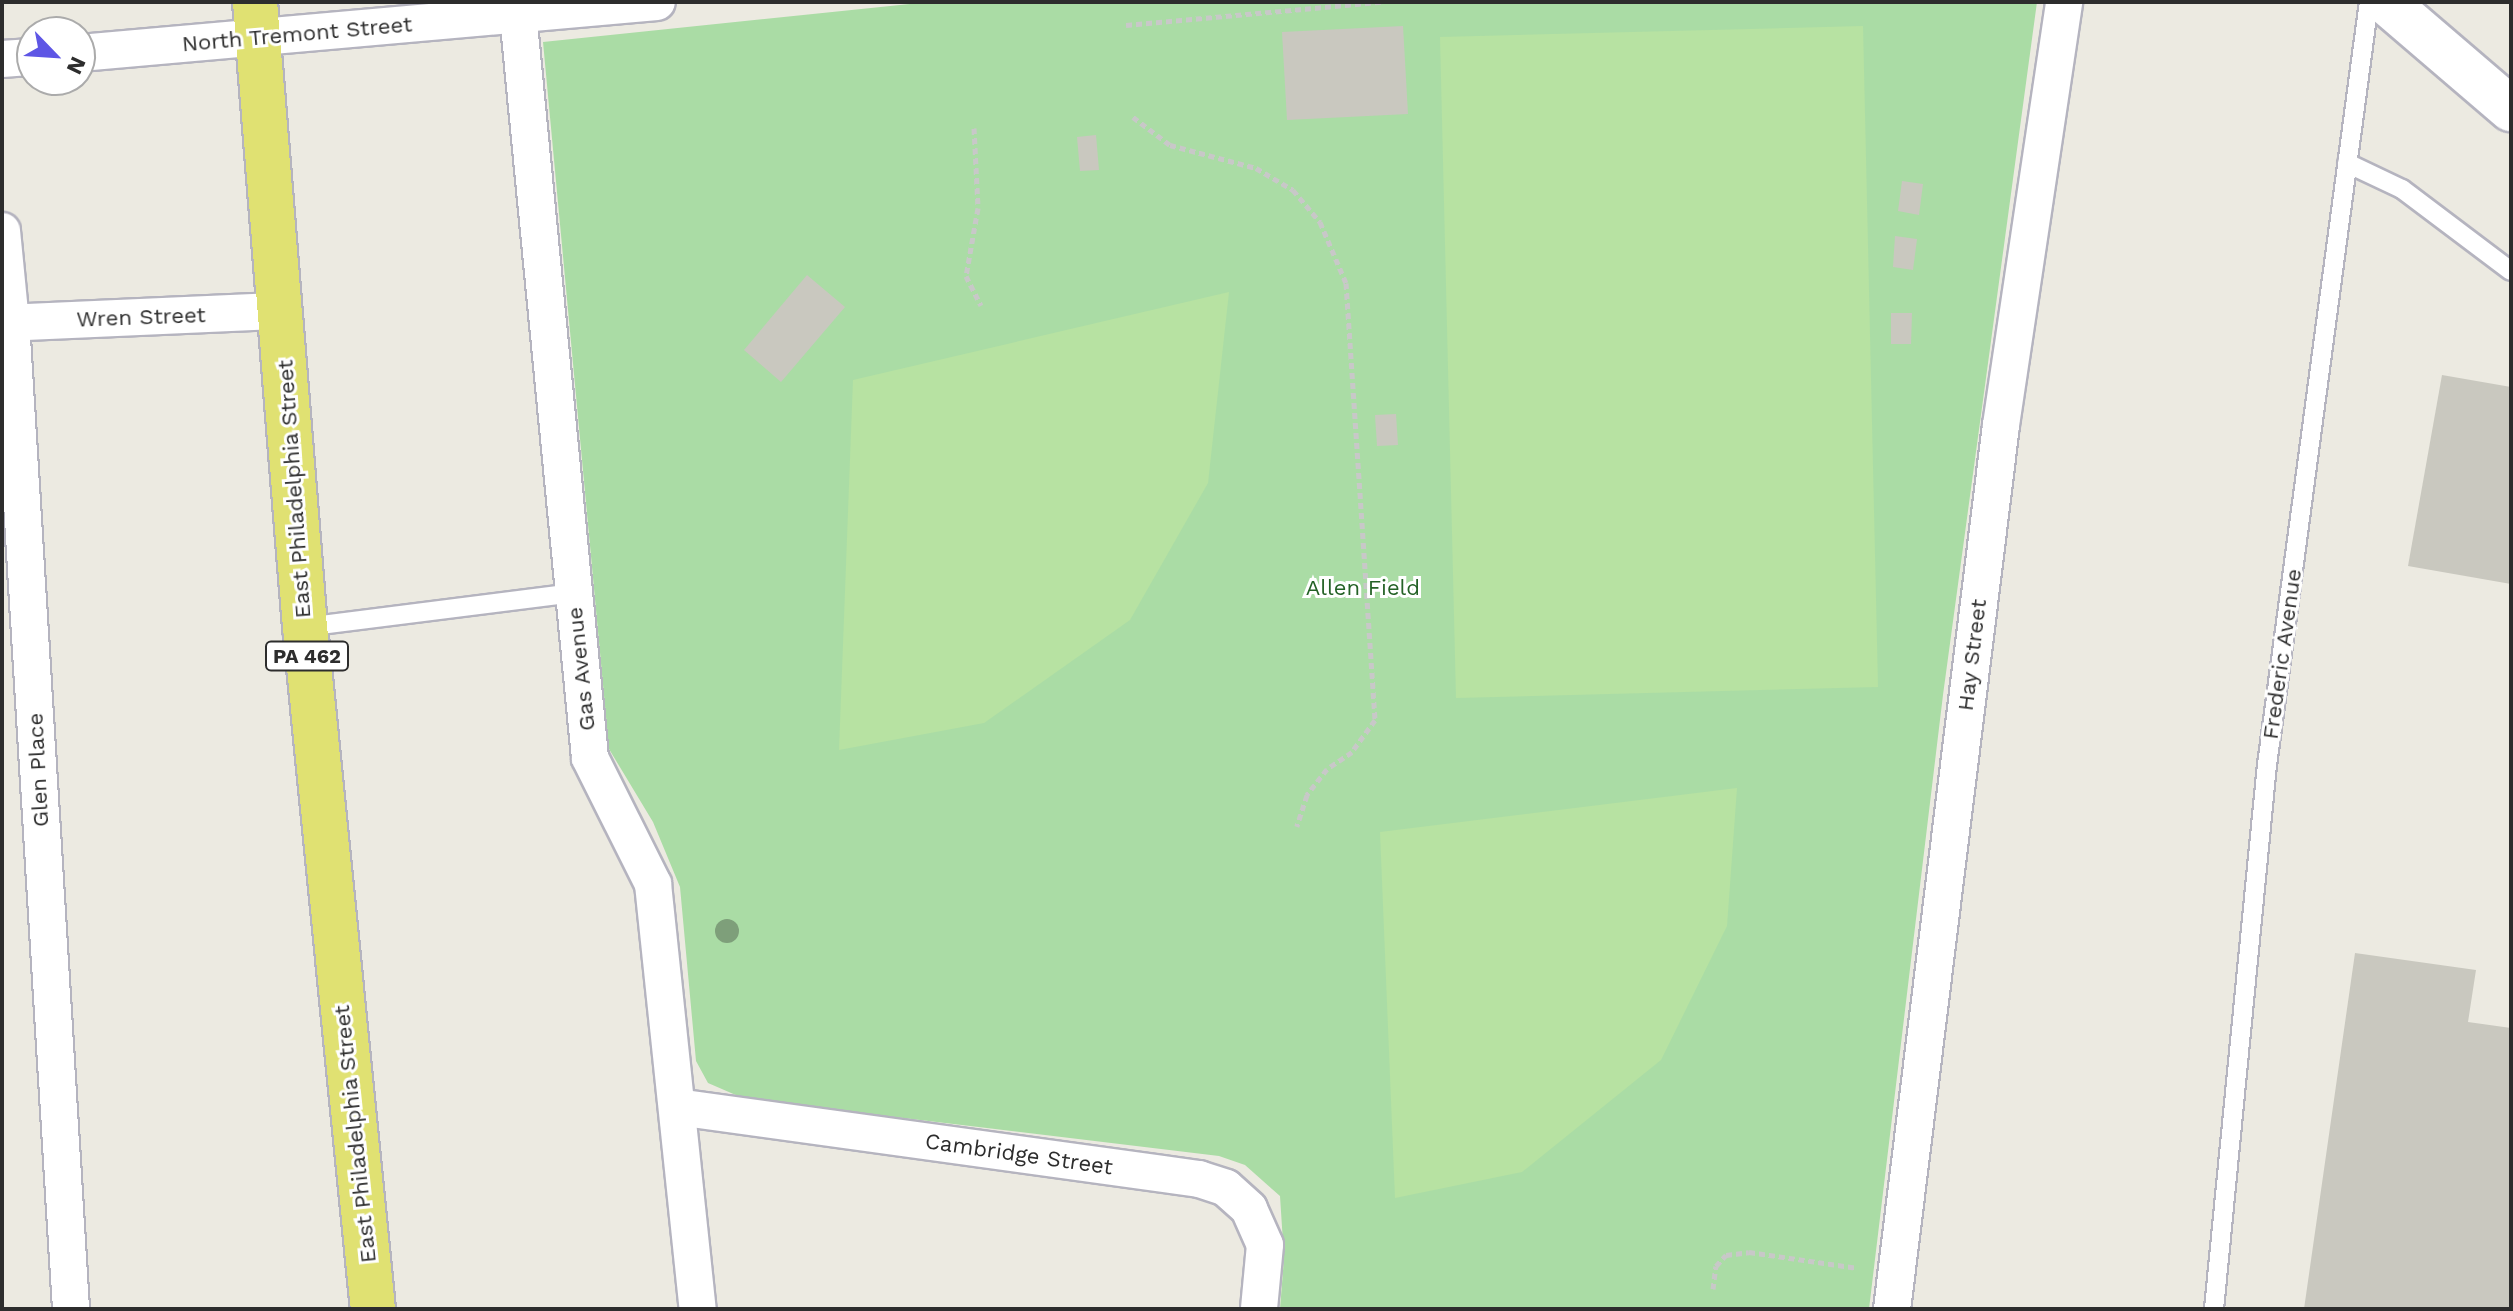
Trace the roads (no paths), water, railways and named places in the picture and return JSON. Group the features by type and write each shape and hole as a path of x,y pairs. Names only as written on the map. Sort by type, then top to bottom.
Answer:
{"main road":[{"path":"2386,2 2511,109"},
{"name":"East Philadelphia Street","path":"256,20 305,627 373,1309"}],"street":[{"name":"North Tremont Street","path":"96,50 256,20 657,2"},
{"name":"Hay Street","path":"1892,1309 2001,425 2064,2"},
{"name":"Gas Avenue","path":"499,11 573,593 590,758 653,884 698,1309"},
{"name":"Glen Place","path":"2,231 71,1309"},
{"name":"Wren Street","path":"6,322 281,311"},
{"name":"Cambridge Street","path":"677,1107 1199,1179 1226,1188 1249,1209 1265,1245 1259,1309"}],"lane":[{"name":"Frederic Avenue","path":"2214,1309 2267,765 2369,2"},
{"path":"2347,163 2402,189 2511,271"},
{"path":"305,627 573,593"}],"park label":[{"name":"Allen Field","path":"1363,588"}]}
